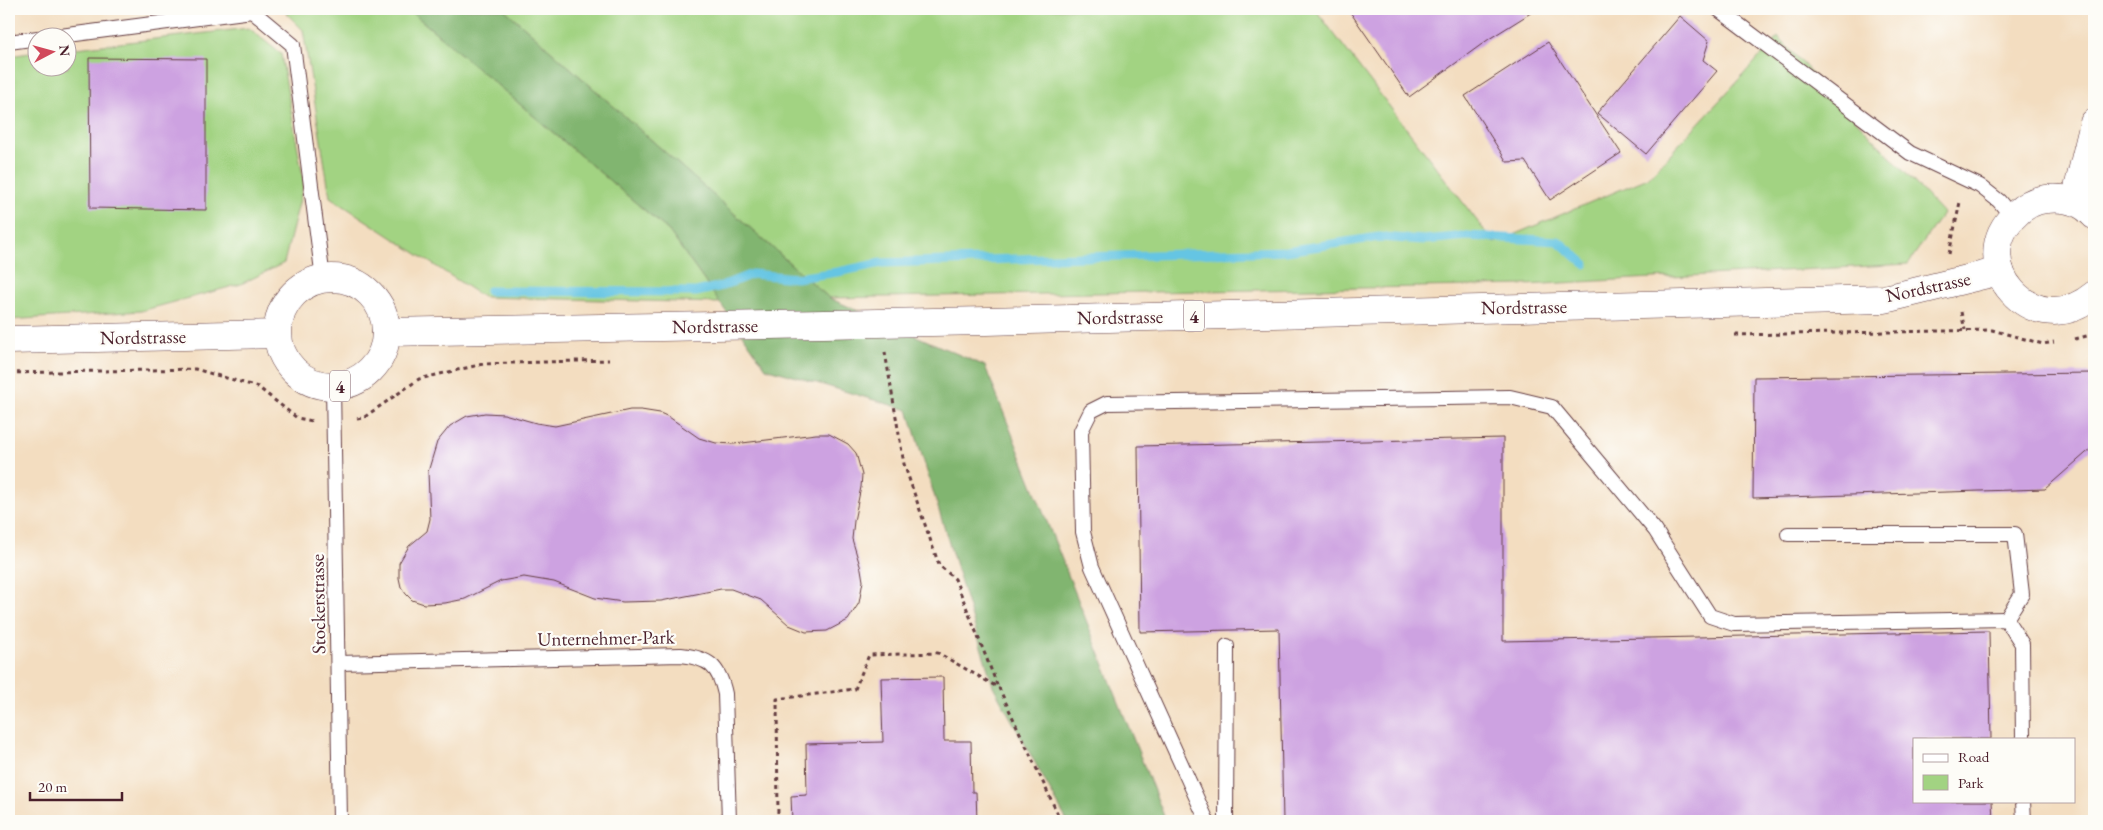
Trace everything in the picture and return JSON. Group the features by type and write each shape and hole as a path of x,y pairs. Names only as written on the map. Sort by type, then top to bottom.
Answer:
{"main road":[{"path":"2094,123 2085,208 2057,198 2039,200 2023,207 2012,217 2001,235 1997,253 2000,271 2008,288 2022,302 2040,310 2059,312 2078,307 2094,295"},
{"name":"Nordstrasse","path":"386,332 987,321 1884,298 2000,271"},
{"name":"4","path":"323,279 342,279 366,291 373,297 382,313 386,332 383,350 374,367 360,379 342,386 324,386 306,380 291,368 281,352 278,334 279,318 286,304 296,292 308,284 323,279"},
{"name":"Nordstrasse","path":"9,340 278,334"}],"lane":[{"path":"1718,9 1910,153 1980,186 1999,201 2012,217"},
{"path":"78,34 252,11 293,44 323,279"},
{"path":"9,42 28,39"},
{"name":"Stockerstrasse","path":"334,386 340,821"},
{"path":"1207,821 1092,567 1083,532 1081,431 1091,411 1107,403 1510,397 1552,407 1655,530 1710,616 1734,624 2006,620"},
{"path":"1788,534 2015,534 2022,594 2006,620"},
{"path":"2006,620 2022,644 2023,738"},
{"path":"1226,821 1227,646"},
{"name":"Unternehmer-Park","path":"338,663 680,655 697,657 708,662 721,676 723,685 729,821"},
{"path":"2023,802 2024,821"}],"path":[{"path":"1728,335 1992,330 2044,344 2060,342"},
{"path":"2068,340 2084,338 2094,334"},
{"path":"876,352 894,352"},
{"path":"885,352 904,464 939,565 955,580 998,688 1061,821"},
{"path":"9,373 196,369 258,386 297,418 334,425 363,418 419,379 465,368 483,364 612,360"},
{"path":"778,821 778,699 855,689 869,655 938,653 998,688"}],"green space":[{"path":"282,9 408,9 669,231 720,303 483,297 330,197 303,30"},
{"path":"408,9 504,9 829,298 985,366 1166,821 1067,821 993,686 908,410 766,368 669,231"},
{"path":"504,9 1315,9 1494,243 1648,178 1778,37 1943,213 1908,264 1525,285 829,298"},
{"path":"249,28 281,54 304,183 284,263 241,284 141,311 9,320 9,56 28,53 28,78 78,78 78,48"}],"building":[{"path":"1348,9 1537,9 1489,39 1409,97"},
{"path":"1680,16 1709,41 1703,60 1717,71 1646,154 1597,113"},
{"path":"1548,42 1621,153 1550,200 1525,161 1507,162 1465,96"},
{"path":"89,58 206,59 206,210 90,208"},
{"path":"2094,373 2094,446 2045,489 1753,498 1754,377"},
{"path":"630,410 660,413 699,438 716,443 734,444 829,434 848,444 856,453 862,475 852,539 863,581 859,603 848,620 827,631 806,632 789,625 761,600 731,589 721,589 661,601 623,602 595,598 554,582 524,577 501,581 465,599 445,603 424,604 412,600 406,594 401,587 399,563 409,546 427,531 430,519 428,472 437,442 450,426 467,416 485,413 504,414 555,426"},
{"path":"1503,438 1503,641 1989,631 1991,738 1913,738 1913,802 1992,802 1993,821 1283,821 1279,629 1140,632 1138,446"},
{"path":"943,677 944,741 971,741 972,792 976,792 977,821 792,821 791,796 807,795 806,744 883,742 881,678"}],"waterway":[{"path":"489,291 696,292 722,286 752,274 796,278 881,263 1286,251 1379,237 1424,240 1467,236 1558,241 1585,264"}]}
